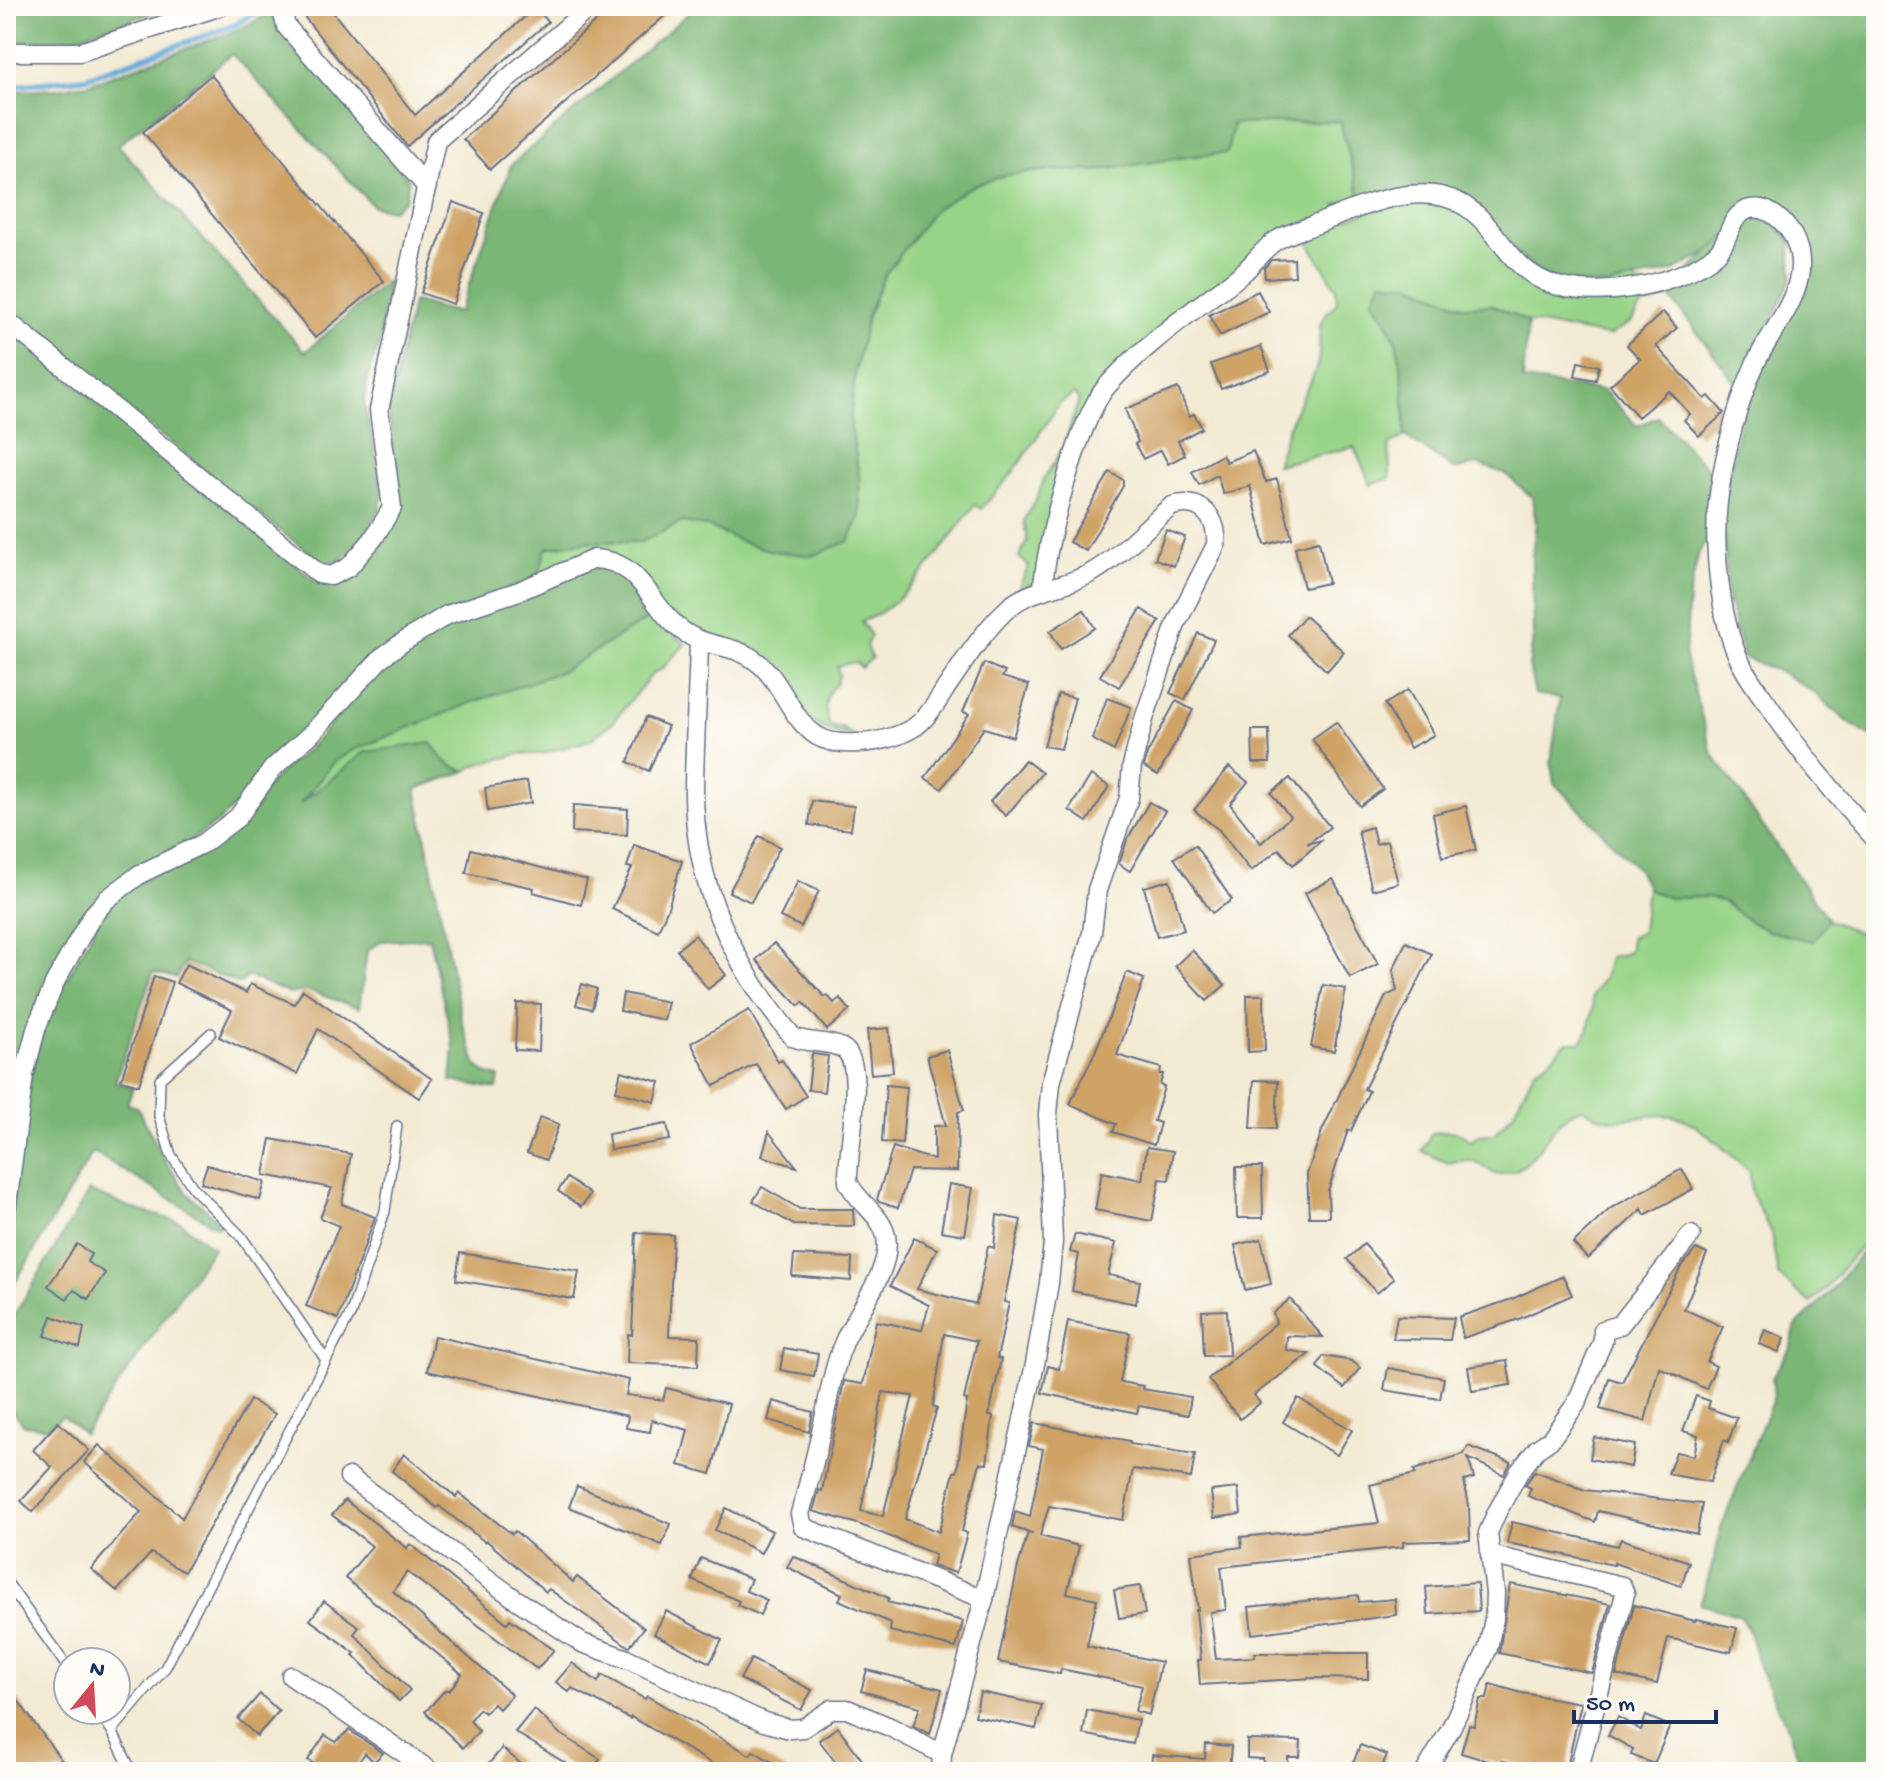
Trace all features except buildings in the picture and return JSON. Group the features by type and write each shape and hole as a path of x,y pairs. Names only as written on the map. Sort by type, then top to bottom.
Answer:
{"street":[{"path":"6,52 80,52 221,6"},
{"path":"281,6 286,26 427,187"},
{"path":"6,320 319,574 331,576 349,567 373,539 392,508 379,410 436,141 591,6"},
{"path":"1043,588 1050,540 1085,422 1096,402 1128,366 1232,282 1275,241 1377,201 1423,195 1464,205 1483,222 1523,270 1545,282 1585,292 1608,291 1676,276 1698,266 1719,251 1736,217 1746,210 1758,208 1772,213 1785,224 1795,240 1800,259 1793,297 1757,362 1736,421 1722,478 1716,535 1722,597 1739,661 1814,769 1876,840"},
{"path":"6,1212 24,1075 33,1038 44,1005 92,916 131,880 204,843 238,817 273,768 311,734 382,657 427,625 594,559 606,559 632,572 669,619 699,641 727,646 756,660 770,673 803,723 816,735 832,742 868,743 904,733 918,724 1006,609 1043,588 1063,586 1095,571 1172,506 1182,503 1197,505 1211,515 1217,530 1212,554 1176,624 1144,719 1132,766 1129,798 1097,890 1092,933 1051,1083 1048,1114 1053,1242 1049,1283 1035,1364 984,1599 942,1763 890,1727 847,1709 832,1709 803,1728 790,1729 764,1722 630,1660 582,1643 514,1598 349,1477"},
{"path":"699,641 694,795 701,860 708,889 742,966 793,1037 805,1042 832,1045 850,1055 854,1087 848,1182 852,1193 878,1220 886,1234 887,1250 882,1268 843,1343 830,1388 800,1514 803,1527 984,1599"},
{"path":"1425,1772 1450,1730 1488,1648 1495,1606 1488,1533 1496,1514 1519,1472 1537,1449 1550,1440 1576,1404 1603,1341 1603,1330 1620,1325 1691,1235"},
{"path":"1490,1555 1622,1586 1625,1594 1578,1772"},
{"path":"291,1676 432,1772"}],"lane":[{"path":"211,1033 160,1079 159,1116 171,1155 194,1189 241,1236 326,1360"},
{"path":"112,1731 165,1668 351,1313 385,1211 397,1126"},
{"path":"6,1581 52,1646"},
{"path":"109,1726 132,1772"}],"green space":[{"path":"6,6 174,6 73,38 6,43"},
{"path":"697,6 1876,6 1876,740 1783,673 1744,658 1727,596 1723,499 1740,423 1805,259 1759,203 1716,248 1674,271 1607,286 1547,278 1447,194 1340,209 1336,205 1360,195 1340,121 1233,124 1227,153 1096,171 1050,170 1006,175 972,186 935,209 884,276 867,316 856,368 850,420 859,476 860,516 849,541 812,556 772,551 710,527 682,522 641,542 589,541 546,548 538,578 424,624 218,822 190,841 143,865 48,977 27,1032 6,1170 6,328 317,582 334,584 349,575 400,509 388,409 413,301 459,313 511,165"},
{"path":"279,9 287,36 409,180 405,199 392,210 373,206 232,54 118,145 305,352 389,280 380,342 368,376 364,402 383,490 380,508 361,540 341,560 326,564 284,534 6,311 6,92 88,84 237,30"},
{"path":"1340,121 1360,195 1337,204 1340,209 1273,237 1104,382 1035,581 1016,593 1029,566 1019,557 1027,541 1024,520 1064,446 1079,400 1074,394 1060,403 1012,474 981,509 975,505 924,572 893,603 877,615 861,621 871,636 867,647 872,658 861,668 856,662 837,666 839,675 826,704 829,726 842,728 855,736 827,730 814,723 767,660 699,637 674,618 538,578 546,548 589,541 641,542 682,522 710,527 772,551 859,476 850,420 856,368 867,316 884,276 935,209 972,186 1006,175 1050,170 1096,171 1226,153 1233,124"},
{"path":"1404,202 1444,204 1651,288 1632,321 1609,336 1528,322 1492,305 1462,306 1411,284 1382,281 1373,300 1395,340 1404,402 1405,436 1389,445 1390,478 1371,485 1354,447 1276,465 1292,418 1317,366 1320,325 1337,303 1336,288 1307,239 1344,219"},
{"path":"1748,215 1769,218 1790,242 1792,277 1741,390 1670,297 1641,306 1651,288 1678,281"},
{"path":"1382,281 1411,284 1462,306 1492,305 1528,322 1523,380 1604,391 1637,426 1658,417 1716,477 1710,536 1699,552 1689,596 1685,658 1712,753 1828,920 1813,941 1768,931 1724,902 1708,897 1669,898 1647,888 1639,870 1554,783 1551,762 1560,698 1535,694 1529,666 1533,637 1532,556 1536,523 1532,497 1504,473 1477,464 1455,470 1405,436 1404,390 1397,346 1373,299"},
{"path":"595,565 619,571 657,613 562,671 473,702 351,751 333,763 300,804 365,752 431,743 446,761 466,771 416,789 462,1022 477,1066 485,1073 499,1077 497,1089 451,1081 454,1048 429,938 381,941 367,951 359,1008 306,990 291,994 247,976 240,984 185,962 176,978 153,972 115,1082 133,1088 127,1104 137,1107 164,1159 187,1193 221,1223 217,1227 93,1152 6,1298 6,1241 30,1078 50,1009 101,916 129,888 232,834 246,821 266,788 282,771 309,748 376,674 409,647 447,624"},
{"path":"657,613 685,644 663,668 653,673 612,723 590,740 541,754 519,754 479,764 466,771 446,761 431,743 406,748 297,807 333,763 351,751 473,702 562,671"},
{"path":"1647,888 1669,898 1708,897 1724,902 1768,931 1813,941 1828,920 1860,933 1876,933 1876,1228 1810,1303 1778,1275 1771,1233 1751,1192 1750,1172 1707,1134 1681,1118 1657,1115 1608,1119 1583,1108 1563,1118 1525,1164 1514,1171 1497,1175 1474,1162 1448,1163 1422,1151 1432,1133 1453,1131 1471,1141 1479,1135 1494,1134 1513,1113 1535,1069 1546,1063 1567,1042 1581,1042 1588,1030 1592,995 1604,978 1609,957 1624,954 1630,949 1630,938 1642,932"},
{"path":"89,1191 131,1208 180,1222 213,1248 84,1434 63,1416 47,1428 24,1425 13,1411 6,1415 6,1329"},
{"path":"1876,1235 1876,1772 1807,1772 1797,1756 1789,1731 1759,1667 1749,1631 1741,1616 1700,1604 1721,1528 1774,1396 1772,1378 1791,1347 1795,1327 1831,1291"}],"waterway":[{"path":"6,87 85,78 235,25 267,6"}]}
